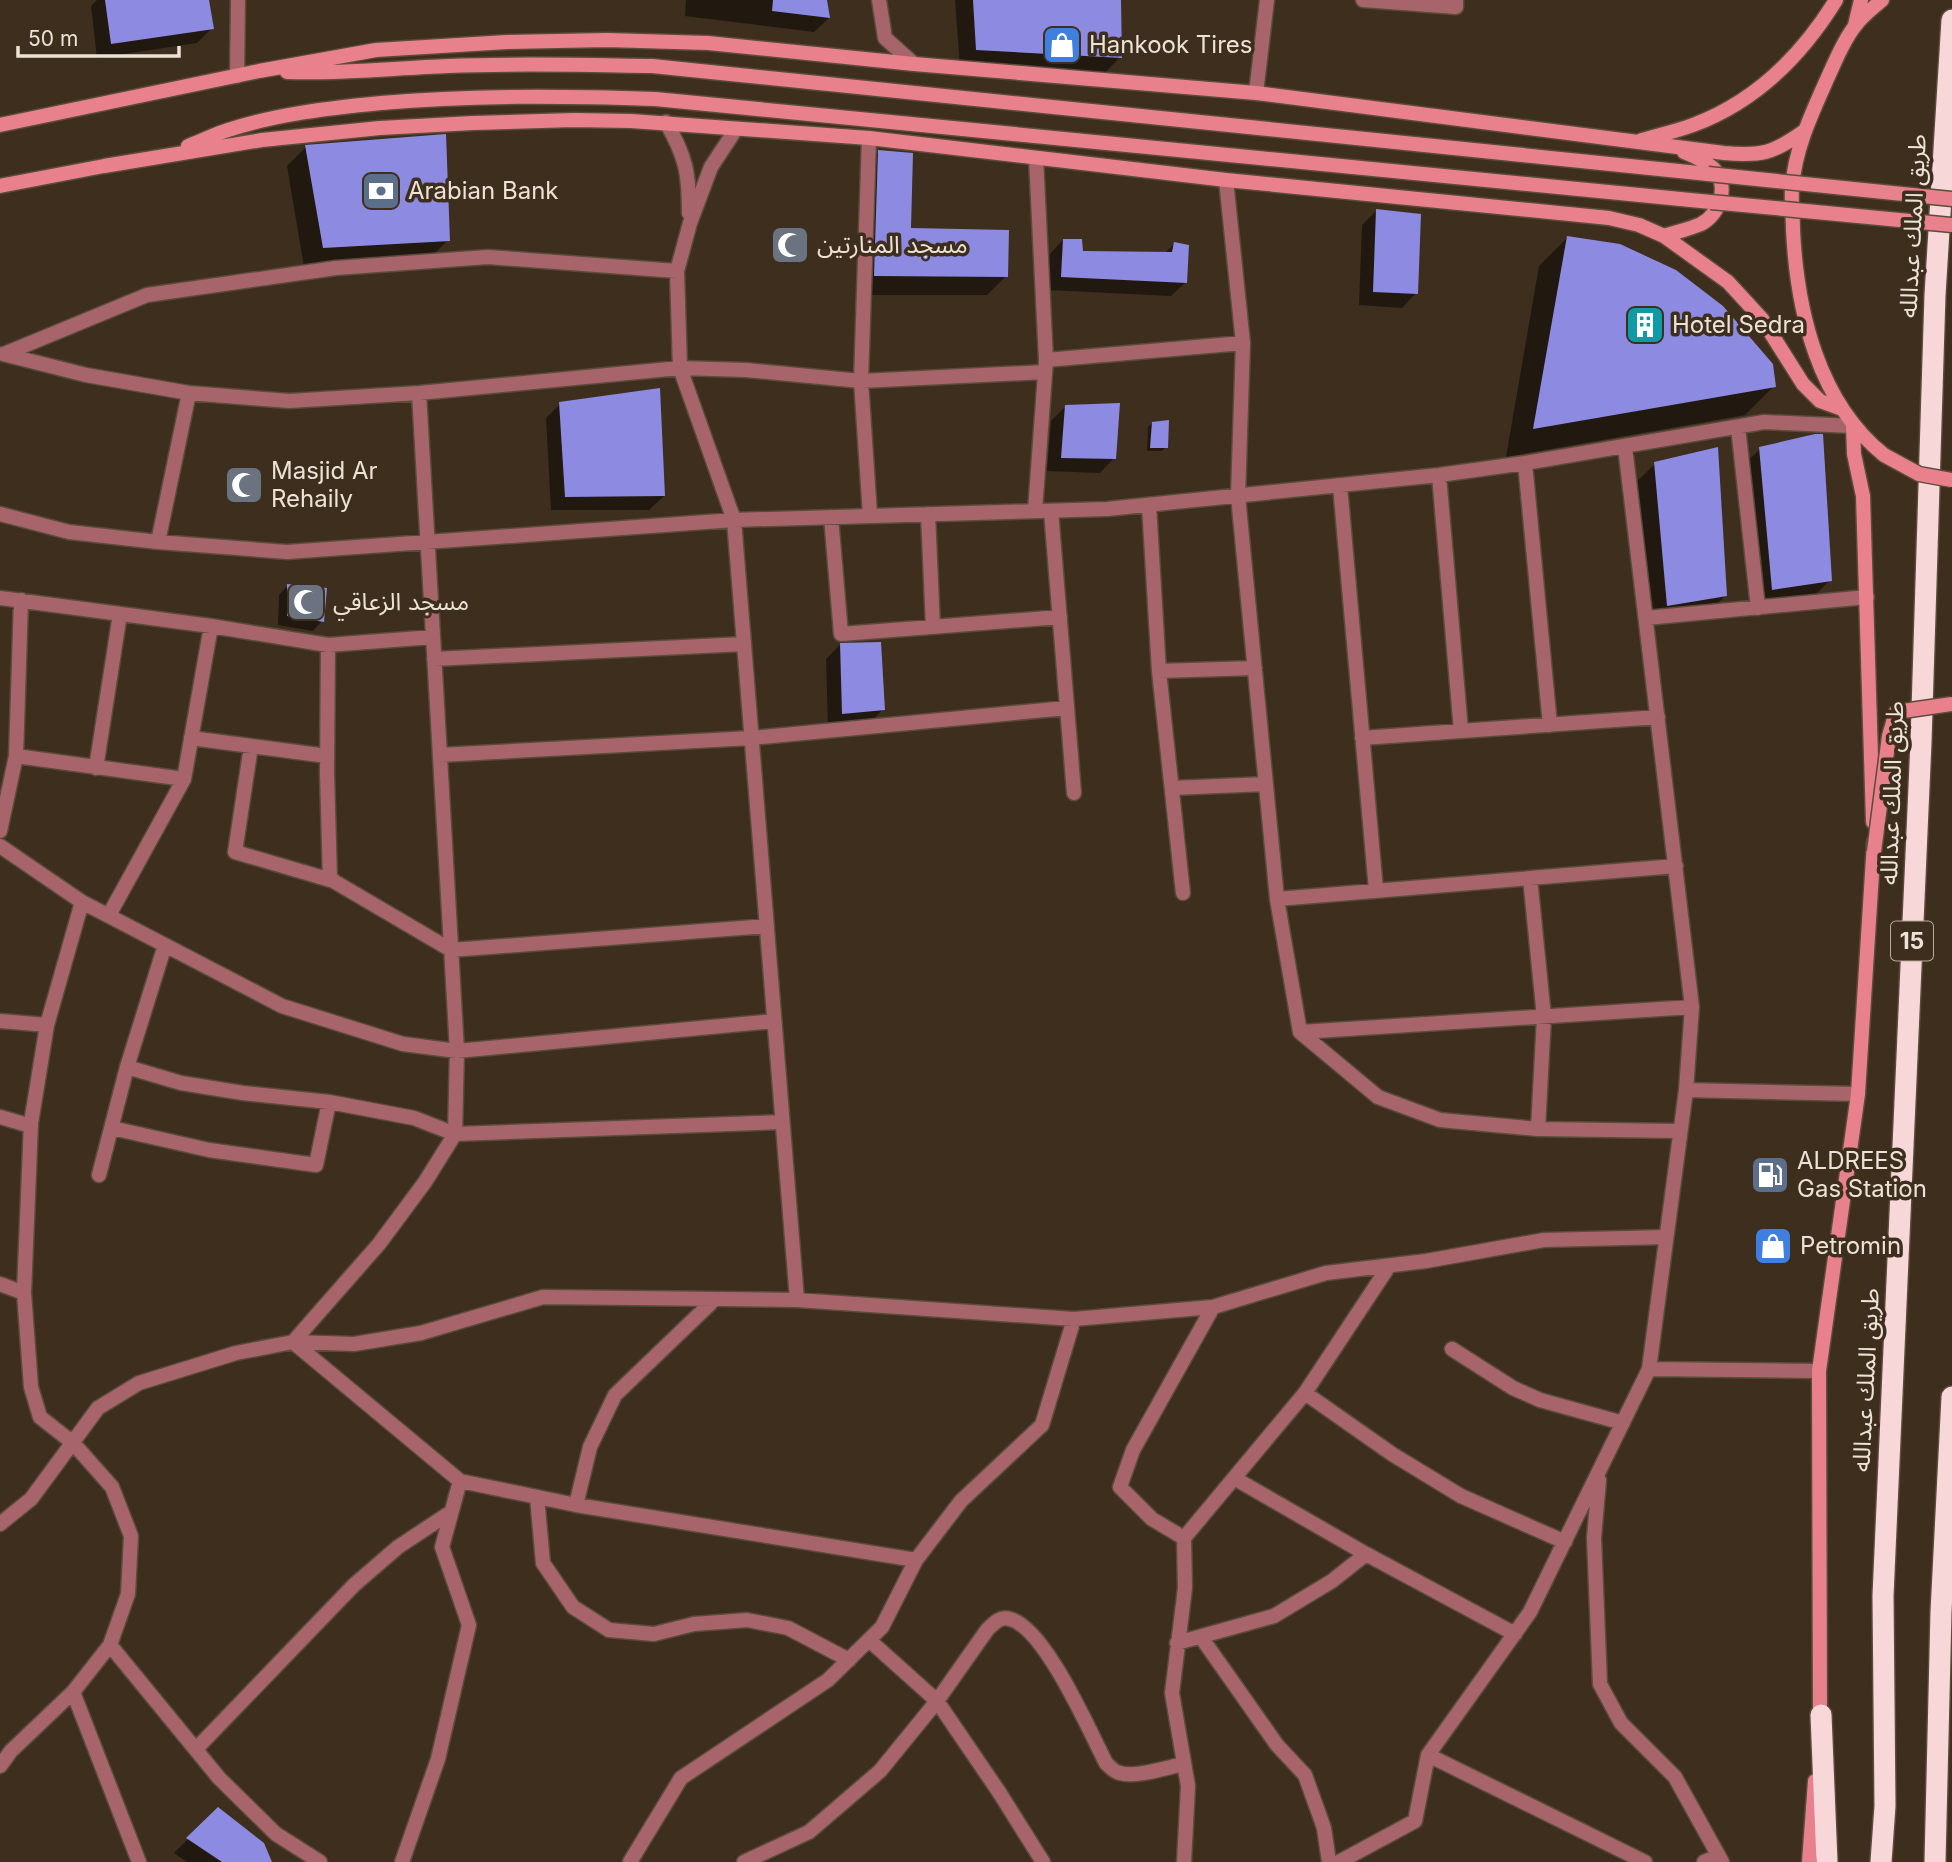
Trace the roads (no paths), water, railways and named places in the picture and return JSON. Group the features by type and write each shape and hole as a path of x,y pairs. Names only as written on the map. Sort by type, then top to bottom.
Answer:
{"highway":[{"name":"طريق الملك عبدالله","path":"1881,1862 1885,1807 1884,1583 1920,756 1935,295 1952,20"},
{"path":"1935,1862 1941,1612 1952,1397"},
{"path":"1821,1715 1827,1862"}],"main road":[{"path":"1633,142 1695,124 1755,92 1810,40 1836,0"},
{"path":"1855,25 1861,0"},
{"path":"1882,0 1855,25 1838,54 1803,132 1792,188 1795,272 1804,320 1821,366 1853,426 1884,455 1919,474 1952,480"},
{"path":"0,125 259,71 376,50 508,42 607,40 708,43 914,64 1256,93 1754,155 1771,151 1803,132"},
{"path":"259,71 363,72 514,64 652,66 1952,199"},
{"path":"164,156 228,130 317,111 451,97 563,96 654,99 1952,225"},
{"path":"0,186 262,140 380,128 574,120 666,122 869,138 1226,180 1609,218 1664,236 1728,282 1762,319 1803,384 1820,401 1842,409"},
{"path":"1664,236 1701,224 1716,213 1721,199 1721,181 1715,170 1702,160 1673,146"},
{"path":"1853,426 1854,454 1863,496 1874,852"},
{"path":"1809,1862 1821,1715 1819,1371 1858,1094 1874,852 1889,736 1896,712 1952,704"}],"street":[{"path":"237,76 238,0"},
{"path":"879,0 885,38 914,64"},
{"path":"1256,93 1267,0"},
{"path":"1363,0 1456,7 1456,0"},
{"path":"666,122 682,149 689,183 690,223"},
{"path":"736,129 711,167 690,223 677,271 680,368 734,520 797,1300"},
{"path":"869,138 861,382 870,515"},
{"path":"1034,511 1045,366 1036,158"},
{"path":"1226,180 1243,343 1238,496 1277,899 1300,1032 1378,1097 1440,1120 1538,1129 1681,1131"},
{"path":"1,354 147,295 336,268 488,257 677,271"},
{"path":"1,354 86,375 189,393 289,401 419,393 680,368 746,370 861,382 1045,366 1243,343"},
{"path":"158,542 189,393"},
{"path":"293,1342 379,1244 425,1182 454,1134 457,1051 419,393"},
{"path":"0,514 69,532 287,552 734,520 1051,511 1149,505 1525,464 1764,422 1853,426"},
{"path":"1738,427 1758,608"},
{"path":"1339,1862 1415,1821 1428,1755 1530,1612 1649,1368 1686,1090 1692,1007 1625,447"},
{"path":"1525,464 1550,725"},
{"path":"1439,475 1461,731"},
{"path":"1340,486 1376,890"},
{"path":"1149,505 1159,671 1183,893"},
{"path":"1051,511 1074,793"},
{"path":"928,514 933,627"},
{"path":"831,517 841,634 1060,617"},
{"path":"1646,618 1867,597"},
{"path":"0,598 211,626 328,645 433,637"},
{"path":"0,831 16,757 21,600"},
{"path":"96,768 120,614"},
{"path":"109,915 184,779 211,626"},
{"path":"434,659 744,644"},
{"path":"328,645 330,879 451,950 766,926"},
{"path":"1159,671 1255,668"},
{"path":"440,755 751,738 1067,708"},
{"path":"1362,738 1658,717"},
{"path":"191,738 327,756"},
{"path":"251,746 235,852 334,881"},
{"path":"16,757 184,779"},
{"path":"1172,788 1266,784"},
{"path":"0,846 82,902 282,1006 403,1044 457,1051 774,1021"},
{"path":"1277,899 1676,866"},
{"path":"1530,877 1544,1017 1538,1129"},
{"path":"0,1766 11,1751 73,1692 110,1645 128,1594 131,1536 112,1487 72,1443 40,1417 31,1387 24,1293 31,1126 47,1025 82,902"},
{"path":"99,1175 127,1067 165,945"},
{"path":"1300,1032 1692,1007"},
{"path":"0,1021 47,1025"},
{"path":"127,1067 181,1083 329,1102 414,1118 454,1134 782,1122"},
{"path":"1686,1090 1858,1094"},
{"path":"112,1128 209,1150 316,1165 329,1102"},
{"path":"0,1117 31,1126"},
{"path":"0,1524 31,1499 99,1408 139,1383 236,1353 293,1342 354,1344 421,1334 543,1297 797,1300 1074,1320 1213,1307 1326,1273 1389,1266 1545,1240 1666,1237"},
{"path":"1184,1862 1188,1786 1172,1693 1185,1588 1184,1538 1305,1393 1389,1266"},
{"path":"0,1284 24,1293"},
{"path":"576,1505 590,1447 615,1395 715,1299"},
{"path":"1184,1538 1152,1519 1119,1487 1133,1450 1213,1307"},
{"path":"630,1862 681,1778 828,1680 882,1627 916,1560 961,1501 1042,1425 1074,1320"},
{"path":"293,1342 460,1481 576,1505 916,1560"},
{"path":"1452,1349 1513,1388 1540,1400 1623,1423"},
{"path":"1649,1368 1819,1371"},
{"path":"1305,1393 1392,1454 1461,1496 1564,1542"},
{"path":"1599,1470 1594,1538 1601,1684 1621,1723 1675,1777 1720,1859 1704,1862"},
{"path":"1234,1478 1366,1554 1515,1634"},
{"path":"402,1862 438,1759 469,1625 442,1546 460,1481"},
{"path":"537,1497 544,1563 573,1607 609,1630 654,1634 694,1624 747,1620 788,1628 849,1660"},
{"path":"196,1749 354,1585 398,1547 451,1512"},
{"path":"1177,1643 1274,1616 1332,1581 1366,1554"},
{"path":"744,1862 809,1832 880,1771 937,1701 987,1630 998,1620 1008,1618 1021,1624 1051,1658 1106,1763 1114,1770 1122,1774 1134,1774 1184,1763"},
{"path":"1200,1636 1277,1745 1305,1775 1324,1828 1329,1862"},
{"path":"869,1640 937,1701 1043,1862"},
{"path":"110,1645 219,1778 276,1834 320,1862"},
{"path":"73,1692 139,1862"},
{"path":"1428,1755 1646,1862"}],"place":[{"name":"Hankook Tires","path":"1062,45"},
{"name":"Arabian Bank","path":"381,191"},
{"name":"مسجد المنارتين","path":"790,245"},
{"name":"Hotel Sedra","path":"1645,325"},
{"name":"Masjid Ar Rehaily","path":"244,485"},
{"name":"مسجد الزعاقي","path":"306,602"},
{"name":"ALDREES Gas Station","path":"1770,1175"},
{"name":"Petromin","path":"1773,1246"}]}
